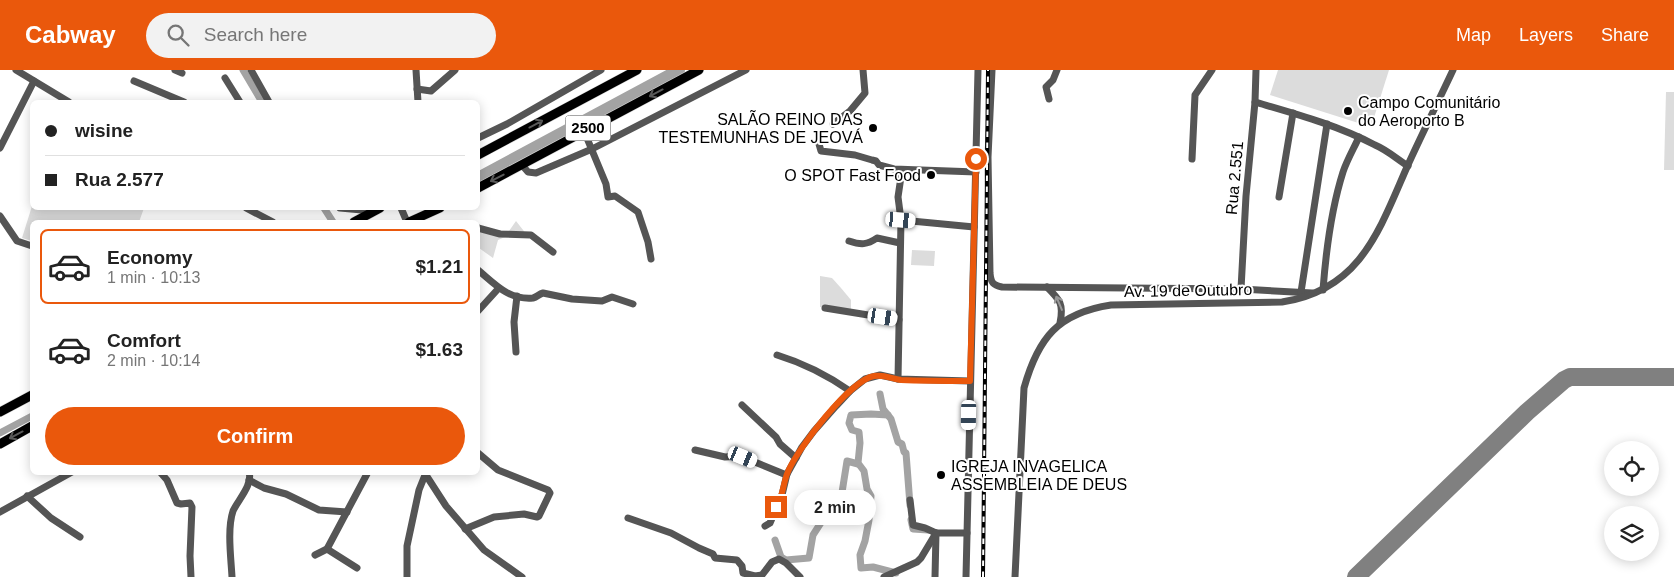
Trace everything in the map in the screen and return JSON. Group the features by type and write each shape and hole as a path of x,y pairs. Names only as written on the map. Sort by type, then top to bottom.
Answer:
{"main road":[{"name":"2500","path":"480,154 637,70"},
{"name":"2500","path":"480,187 699,70"},
{"path":"358,220 377,210"},
{"path":"413,220 435,210"},
{"path":"0,412 30,396"},
{"path":"0,444 30,427"}],"street":[{"path":"16,70 66,100"},
{"path":"251,70 268,100"},
{"path":"416,70 418,100"},
{"path":"418,89 431,91 455,70"},
{"path":"480,137 507,124 601,70"},
{"path":"522,165 528,172 536,173 592,149 746,70"},
{"path":"833,124 850,110 865,93 863,70"},
{"path":"966,577 978,70"},
{"path":"992,70 988,158 991,282 995,286 1241,288 1301,292 1319,291 1338,192 1344,170 1359,137"},
{"path":"1049,99 1046,87 1053,80 1057,70"},
{"path":"1192,159 1195,95 1212,70"},
{"name":"Rua 2.551","path":"1241,288 1256,70"},
{"name":"Av. 19 de Outubro","path":"1015,577 1024,388 1037,350 1050,334 1060,323 1083,311 1111,304 1282,302 1303,298 1343,277 1365,254 1389,210 1453,70"},
{"path":"225,78 239,100"},
{"path":"0,148 34,81"},
{"path":"134,81 179,100"},
{"path":"1255,102 1327,124 1359,137 1378,146 1408,166"},
{"path":"1279,197 1294,113"},
{"path":"1301,292 1327,124"},
{"path":"584,131 606,184 608,197 615,196 638,212 648,242 651,259"},
{"path":"819,144 821,151 855,155 876,161 884,167 902,170 976,172"},
{"path":"898,379 901,220 898,197 902,170"},
{"path":"250,210 268,220"},
{"path":"0,216 17,241 30,245"},
{"path":"901,220 974,227"},
{"path":"480,229 500,234 531,234 554,252"},
{"path":"849,241 866,244 877,238 900,243"},
{"path":"480,272 498,289 518,296 534,298 543,293 572,299 602,301 612,298 633,304"},
{"path":"1046,287 1058,297 1061,304 1060,323"},
{"path":"480,309 498,289"},
{"path":"516,352 514,322 518,296"},
{"path":"825,308 899,320"},
{"path":"777,354 812,368 850,391"},
{"path":"765,526 769,525 780,501 787,474 814,430 850,391 865,379 873,376 887,376 898,379 970,381"},
{"path":"742,405 796,458"},
{"path":"695,450 725,457 740,456 787,474"},
{"path":"465,529 494,517 524,514 537,517 550,493 548,490 498,470 480,455"},
{"path":"0,512 66,475"},
{"path":"163,475 167,480 177,503 190,503 192,506 191,577"},
{"path":"315,555 327,549 366,475"},
{"path":"407,577 407,546 424,475"},
{"path":"425,475 446,506 484,550 522,577"},
{"path":"232,577 232,516 249,476 264,488 286,494 319,510 347,512"},
{"path":"27,496 52,518 80,537"},
{"path":"910,500 913,525 936,533 967,533"},
{"path":"628,518 671,533 713,554 715,558 737,560 742,566 742,575 762,576 776,559 779,559 800,577"},
{"path":"884,577 896,575 917,562 936,533"},
{"path":"935,577 936,533"},
{"path":"327,549 357,568"}],"shaded area":[{"name":"Campo Comunitário do Aeroporto B","path":"1278,70 1389,70 1371,127 1270,95"},
{"path":"1666,92 1674,92 1674,170 1664,170"},
{"path":"31,210 143,210 140,220 30,220 30,240 22,238"},
{"path":"516,221 527,235 510,235 498,240 493,258 480,249 480,229 509,231"},
{"path":"912,250 935,251 934,266 911,265"},
{"path":"820,276 832,278 841,288 851,300 851,312 820,307"}],"waterway":[{"path":"243,70 261,100"},
{"path":"480,177 679,70"},
{"path":"325,210 332,220"},
{"path":"880,394 883,409 891,419 898,442 902,444 906,453 910,505"},
{"path":"888,415 851,415 849,423 852,430 859,432 858,463 864,471 867,489 871,496 869,520 860,555 861,568 873,567 896,573"},
{"path":"0,433 30,417"},
{"path":"775,540 781,557 786,560 809,558 813,535 822,521 828,504 840,505 847,461 858,464"},
{"path":"911,520 913,529 928,530"}],"taxiway":[{"path":"1356,577 1527,412 1564,380 1570,377 1674,377"}],"railway":[{"path":"983,577 988,70"}],"place":[{"name":"Campo Comunitário do Aeroporto B","path":"1348,111"},
{"name":"SALÃO REINO DAS TESTEMUNHAS DE JEOVÁ","path":"873,128"},
{"name":"O SPOT Fast Food","path":"931,175"},
{"name":"IGREJA INVAGELICA ASSEMBLEIA DE DEUS","path":"941,475"}],"route":[{"path":"776,507 782,495 787,474 802,447 814,430 836,406 865,379 880,375 898,379 970,381 976,159"}]}
